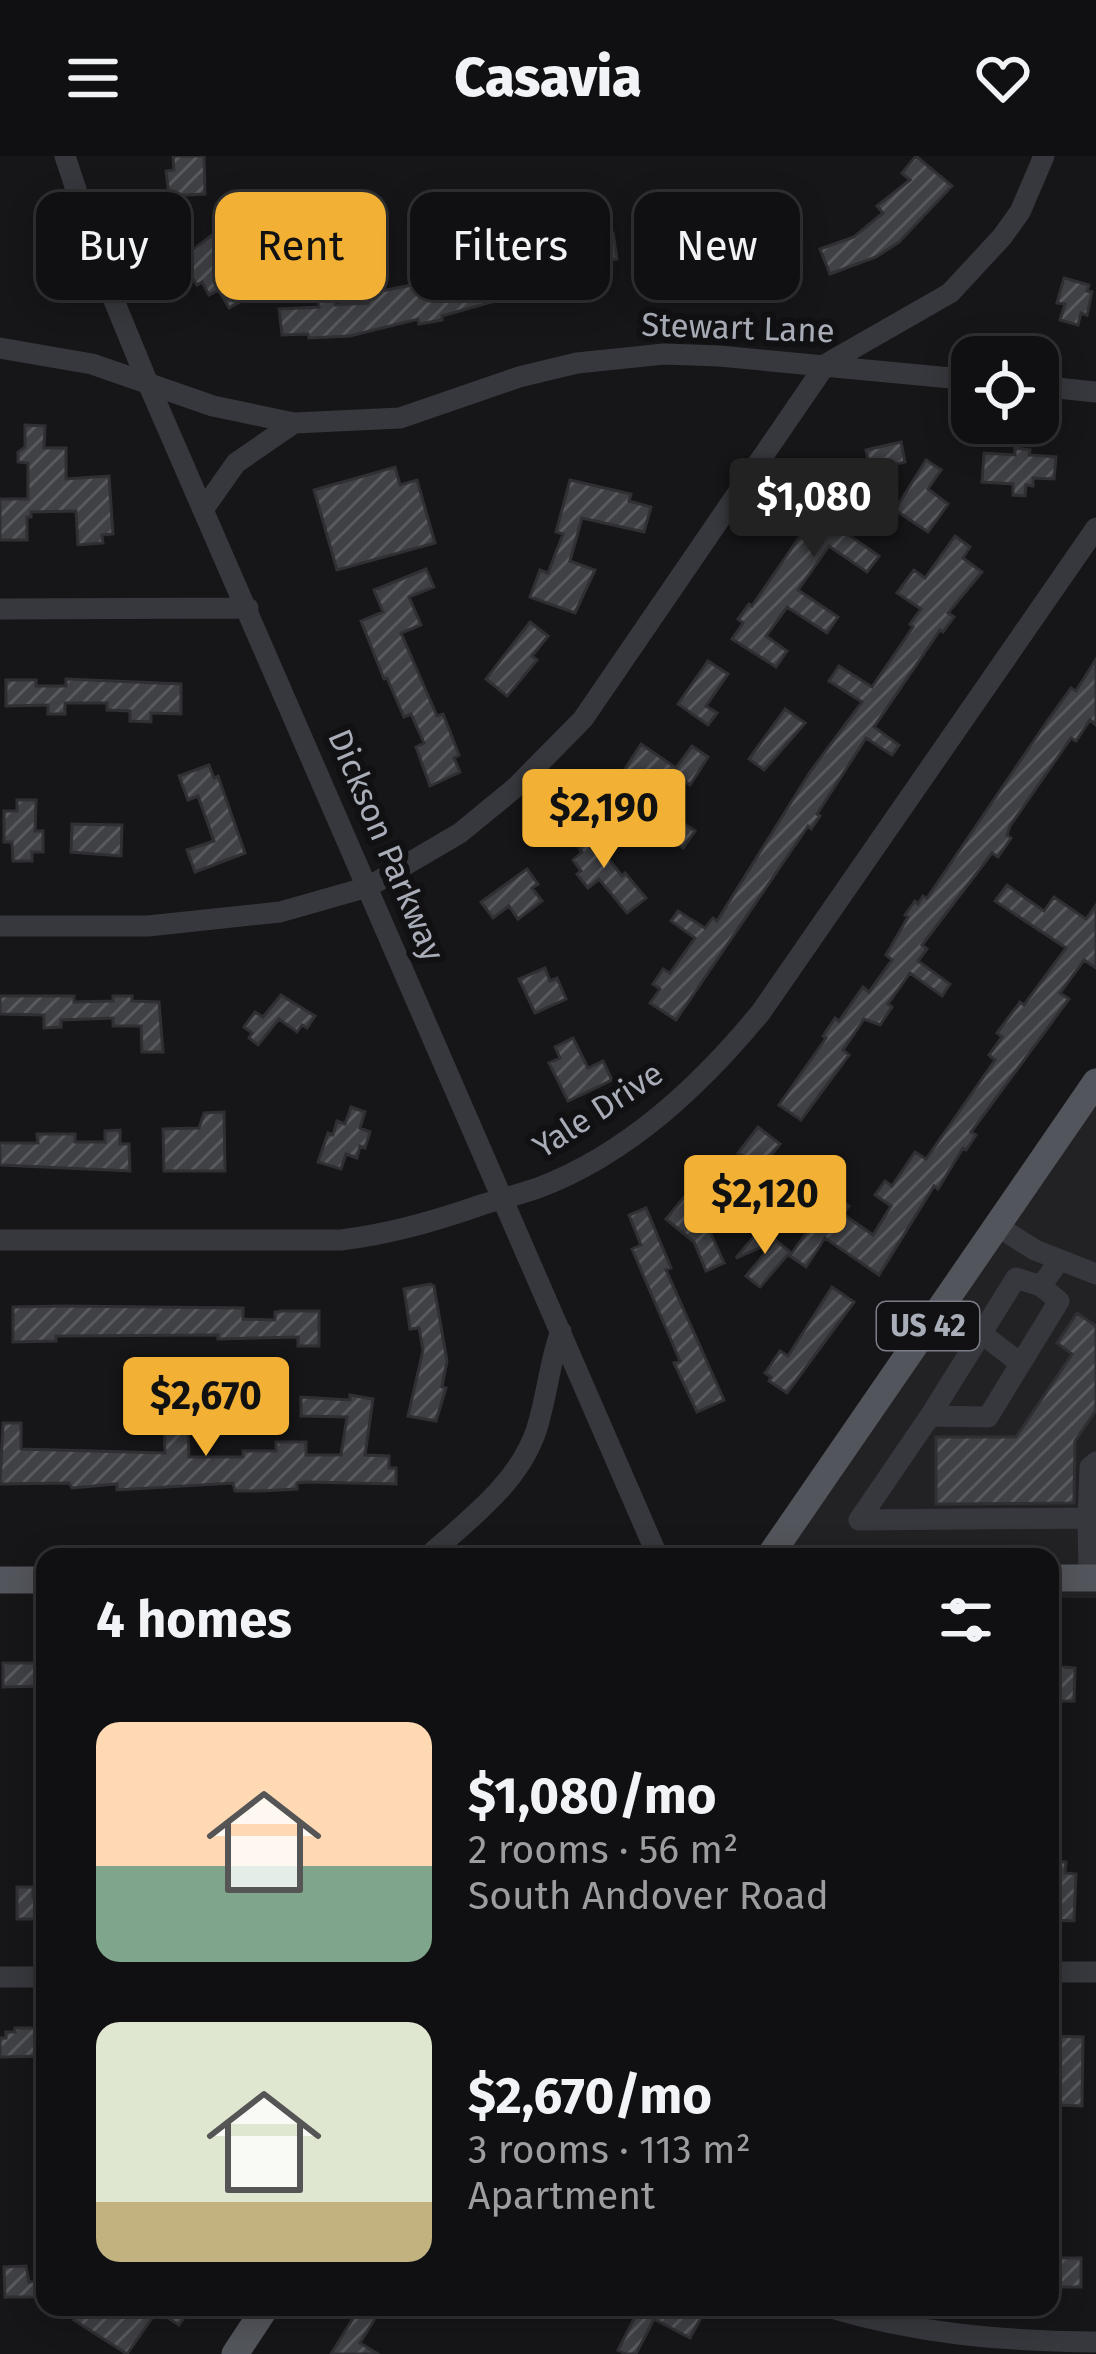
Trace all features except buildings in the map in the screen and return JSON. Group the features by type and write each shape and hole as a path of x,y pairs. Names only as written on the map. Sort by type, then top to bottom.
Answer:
{"main road":[{"name":"US 42","path":"775,1548 1096,1082"},
{"path":"1059,1578 1093,1578"},
{"path":"0,1580 36,1580"},
{"path":"235,2354 260,2316"}],"street":[{"name":"Dickson Parkway","path":"65,156 106,281 147,381 654,1548"},
{"path":"0,926 148,926 280,912 368,887 460,833 516,787 583,719 826,364 950,293 1011,225 1044,156"},
{"name":"Stewart Lane","path":"0,348 92,364 213,406 294,423 400,418 519,377 618,357 664,354 826,364 951,378"},
{"path":"1059,388 1096,392"},
{"path":"205,507 236,463 294,423"},
{"name":"Yale Drive","path":"0,1240 341,1240 416,1228 504,1198 555,1180 622,1142 676,1103 725,1055 784,980 1096,528"},
{"path":"0,609 248,608"},
{"path":"997,1226 1059,1261 1096,1274"},
{"path":"1041,1286 1059,1261"},
{"path":"930,1415 988,1417 1059,1301 1041,1286 1016,1278 859,1520 1088,1518"},
{"path":"943,1304 1020,1363"},
{"path":"438,1548 490,1500 527,1454 561,1331"},
{"path":"1093,1578 1088,1518 1090,1467 1096,1462"},
{"path":"1059,1972 1096,1972"},
{"path":"0,1977 36,1977"},
{"path":"863,2316 987,2339 1096,2342"}],"shaded area":[{"path":"1096,1094 1096,1598 1059,1598 1059,1548 776,1548"}]}
